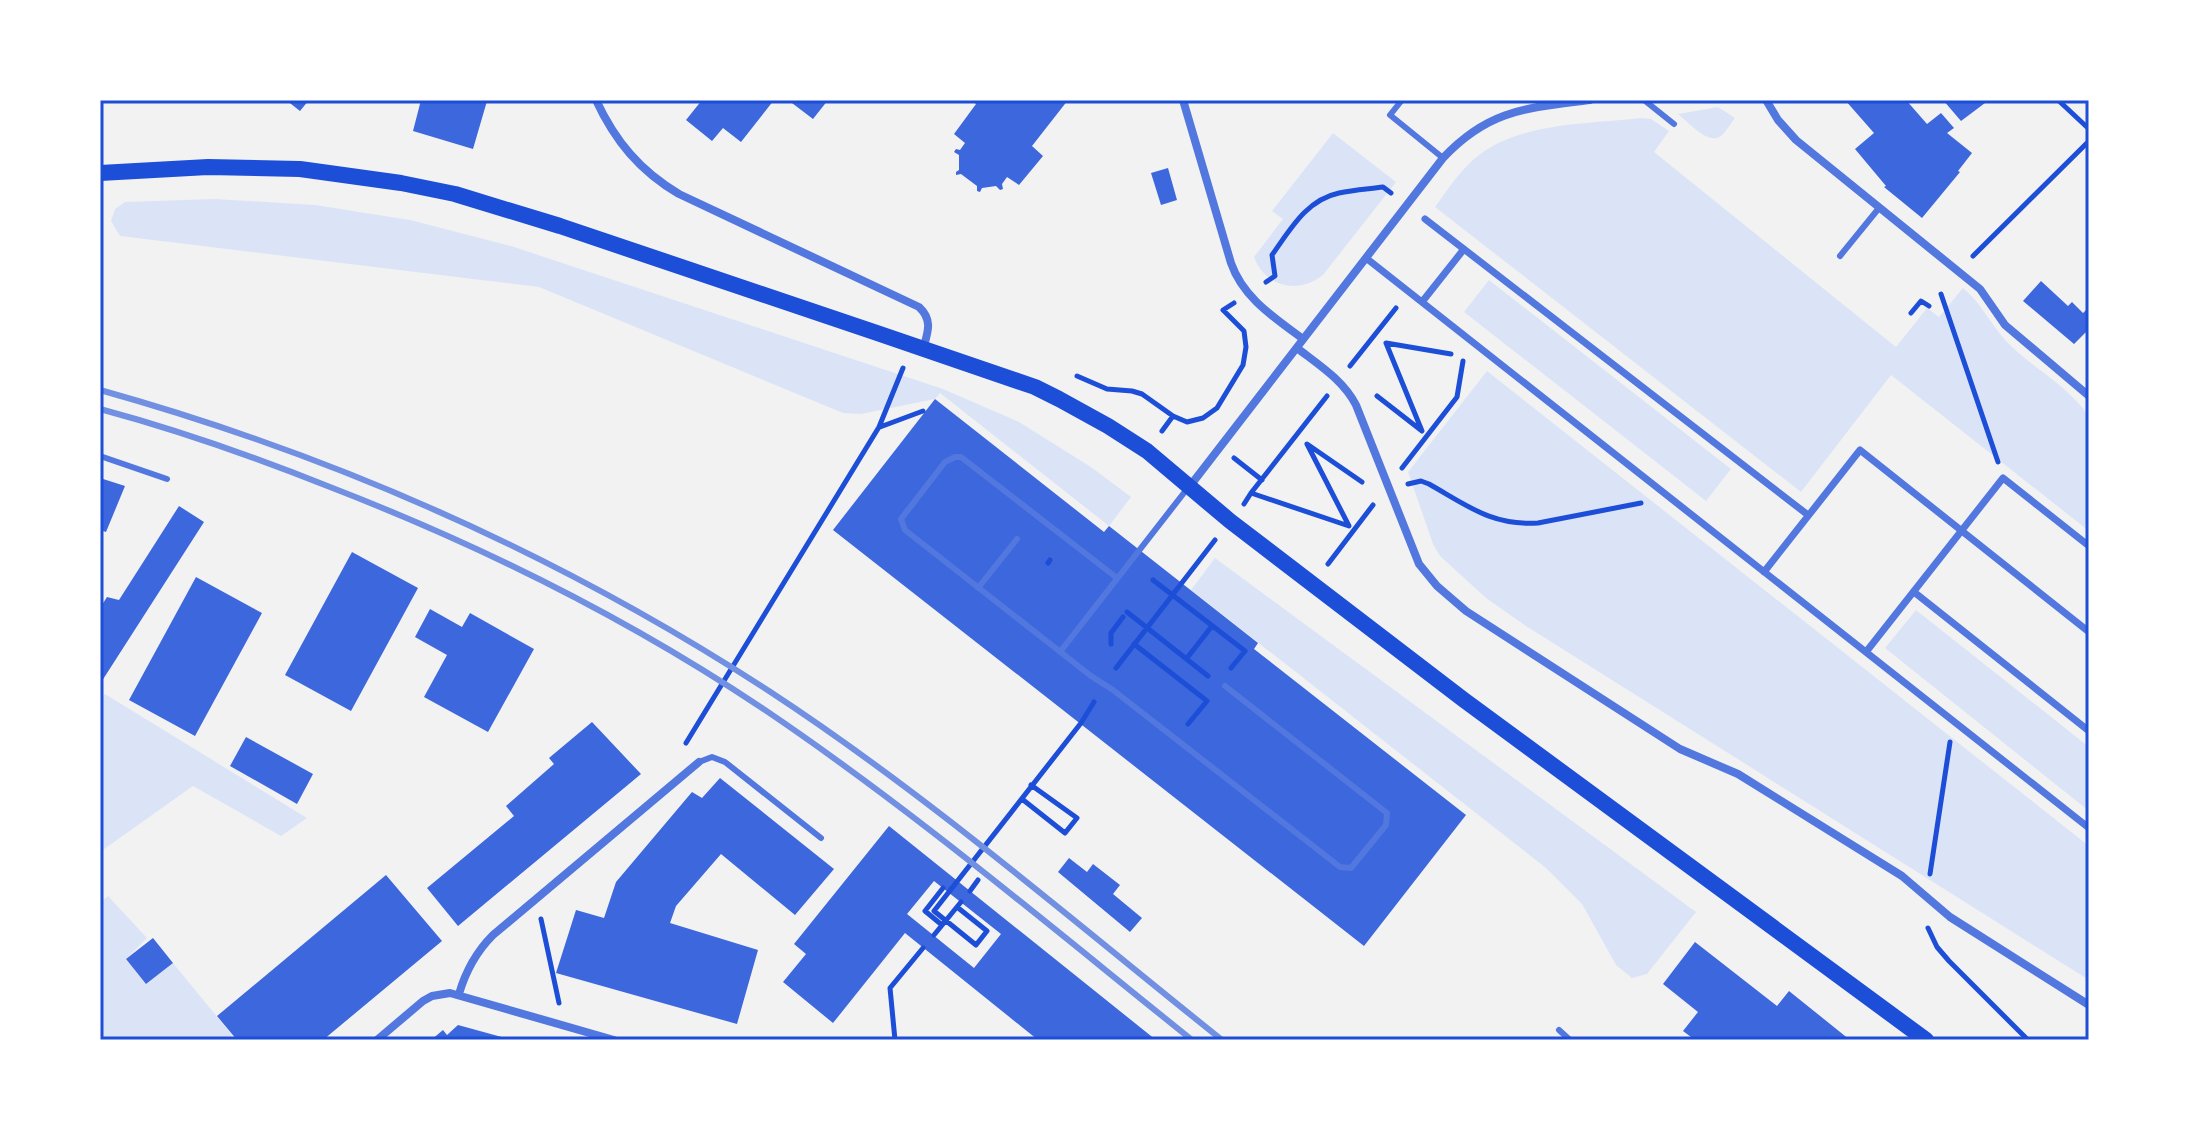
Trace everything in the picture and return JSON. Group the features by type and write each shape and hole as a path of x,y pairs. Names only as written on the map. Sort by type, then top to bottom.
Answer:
{"main road":[{"path":"100,173 208,167 300,169 455,194 575,231 1035,387 1147,451 1230,521 1464,700 1926,1040"}],"street":[{"path":"596,100 617,138 644,170 661,183 919,307 929,323 922,349"},
{"path":"1183,100 1237,279 1248,294 1303,339"},
{"path":"1190,486 1443,158 1468,133 1492,119 1540,107 1590,100"},
{"path":"1766,100 1796,140 1980,289 2005,325 2089,396"},
{"path":"1425,219 1808,515"},
{"path":"1422,302 1464,249"},
{"path":"1366,258 2089,828"},
{"path":"1297,348 1349,392 1419,564 1437,586 1473,616 1680,749 1738,774 1902,876 1950,917 2089,1005"},
{"path":"1764,572 1860,450 2089,632"},
{"path":"1866,652 2003,478 2089,546"},
{"path":"1914,592 2089,731"},
{"path":"459,994 475,955 493,935 699,762"},
{"path":"377,1040 432,996 450,993 614,1040"}],"lane":[{"path":"1402,100 1390,115 1443,158"},
{"path":"1644,100 1674,124"},
{"path":"1840,256 1879,208"},
{"path":"100,456 167,479"},
{"path":"1117,578 967,460 955,457 945,462 901,523 905,530 978,588 1340,867 1351,868 1386,825 1387,813 1222,685"},
{"path":"1060,652 1190,486"},
{"path":"978,588 1017,539"},
{"path":"699,762 712,757 725,762 821,838"},
{"path":"1559,1030 1570,1040"}],"path":[{"path":"2058,100 2089,129"},
{"path":"1966,264 2089,141"},
{"path":"1173,416 1187,422 1203,418 1217,408 1243,365 1246,347 1244,331 1223,310 1275,276 1272,255 1299,216 1318,201 1336,193 1383,187 1407,205"},
{"path":"1941,294 2003,478"},
{"path":"1911,313 1921,301 1929,306"},
{"path":"1358,357 1395,310"},
{"path":"1375,334 1386,343 1425,433"},
{"path":"1376,491 1399,482 1396,476 1425,433 1457,397 1465,355 1386,343"},
{"path":"1339,381 1346,372 1425,433"},
{"path":"691,736 879,427 901,375"},
{"path":"1118,664 1320,406"},
{"path":"879,427 923,411"},
{"path":"1297,436 1376,491 1379,498 1351,528 1312,583"},
{"path":"1307,444 1351,528"},
{"path":"1220,447 1262,480"},
{"path":"1412,483 1421,481 1429,484 1491,519 1523,524 1670,497"},
{"path":"1251,493 1351,528"},
{"path":"1153,580 1245,651 1228,673"},
{"path":"1102,636 1111,633 1125,614 1222,685"},
{"path":"1187,658 1212,626"},
{"path":"1111,633 1111,644"},
{"path":"1134,644 1207,701 1183,731"},
{"path":"934,935 942,925 959,904 987,931 976,945 934,911 1081,723 1094,702"},
{"path":"1929,879 1953,721"},
{"path":"989,839 1032,783 1077,818 1065,833 1022,799"},
{"path":"970,891 978,880"},
{"path":"942,925 925,911 943,888"},
{"path":"537,898 564,1025"},
{"path":"1933,939 1949,961 2028,1040"},
{"path":"895,1040 890,988 923,948"}],"shaded area":[{"path":"1718,107 1735,118 1717,138 1701,134 1678,114"},
{"path":"1651,119 1669,131 1654,152 1896,347 1927,308 1939,317 1963,288 2006,341 2070,395 2089,416 2089,531 1891,375 1801,492 1435,207 1466,166 1496,144 1557,126"},
{"path":"1333,133 1396,182 1323,275 1303,285 1283,285 1266,275 1254,257 1283,219 1272,211"},
{"path":"215,199 315,205 410,220 511,246 943,389 1019,422 1091,467 1131,497 1109,526 940,393 935,399 861,414 843,413 539,287 120,236 111,221 115,209 125,202"},
{"path":"1489,280 1731,469 1706,501 1464,312"},
{"path":"1487,371 2089,846 2089,980 1523,624 1486,598 1440,556 1408,472"},
{"path":"1215,558 1696,912 1647,974 1632,978 1616,965 1582,904 1546,868 1191,590"},
{"path":"1916,610 2089,747 2089,811 1885,648"},
{"path":"105,694 307,818 281,836 193,786 100,852 100,700"},
{"path":"108,896 147,938 126,959 146,984 173,963 232,1035 226,1040 100,1040 100,903"}],"building":[{"path":"286,100 309,100 300,111"},
{"path":"421,100 487,101 473,149 413,131"},
{"path":"702,100 774,100 741,142 723,128 712,141 686,120"},
{"path":"788,100 828,100 813,119"},
{"path":"971,100 1068,100 1032,146 1043,156 1019,185 1007,177 1002,184 1003,189 996,186 982,188 980,192 961,174 956,175 959,155 954,152 965,143 954,134 976,104"},
{"path":"1845,100 1906,100 1927,124 1941,113 1954,128 1947,133 1972,153 1922,218 1884,187 1855,149 1874,133"},
{"path":"1943,100 1989,100 1961,121"},
{"path":"1168,168 1177,200 1161,205 1151,173"},
{"path":"2041,281 2068,306 2072,302 2083,313 2089,307 2089,329 2074,344 2023,301"},
{"path":"935,399 1104,532 1109,526 1258,643 1254,649 1466,815 1364,946 833,530"},
{"path":"100,478 125,486 106,532 100,530"},
{"path":"179,506 204,522 100,684 100,608 107,597 119,600"},
{"path":"352,552 418,588 351,711 285,675"},
{"path":"196,577 262,613 195,736 129,700"},
{"path":"430,609 462,627 470,613 534,649 488,732 424,697 447,655 415,637"},
{"path":"592,722 641,774 458,926 427,888 514,816 506,806 554,764 549,758"},
{"path":"246,737 313,774 297,804 230,766"},
{"path":"720,778 834,869 795,915 721,854 676,906 670,923 758,950 737,1024 556,973 576,910 604,918 616,882 692,792 702,798"},
{"path":"889,826 1156,1040 1038,1040 905,933 833,1023 783,982 806,954 794,944","holes":["934,881 1001,934 974,968 907,914"]},
{"path":"1069,858 1087,872 1093,864 1120,885 1113,894 1142,918 1130,932 1058,872"},
{"path":"386,875 442,941 323,1040 237,1040 217,1016"},
{"path":"153,938 173,963 146,984 126,959"},
{"path":"1695,942 1777,1006 1789,991 1850,1040 1695,1040 1683,1031 1698,1012 1663,984"},
{"path":"458,1025 509,1040 431,1040 443,1030 447,1035"}],"railway":[{"path":"100,390 275,446 446,515 529,554 691,642 769,691 886,773 1222,1040"},
{"path":"100,409 245,455 386,509 552,586 659,644 762,708 873,787 1192,1040"}]}
